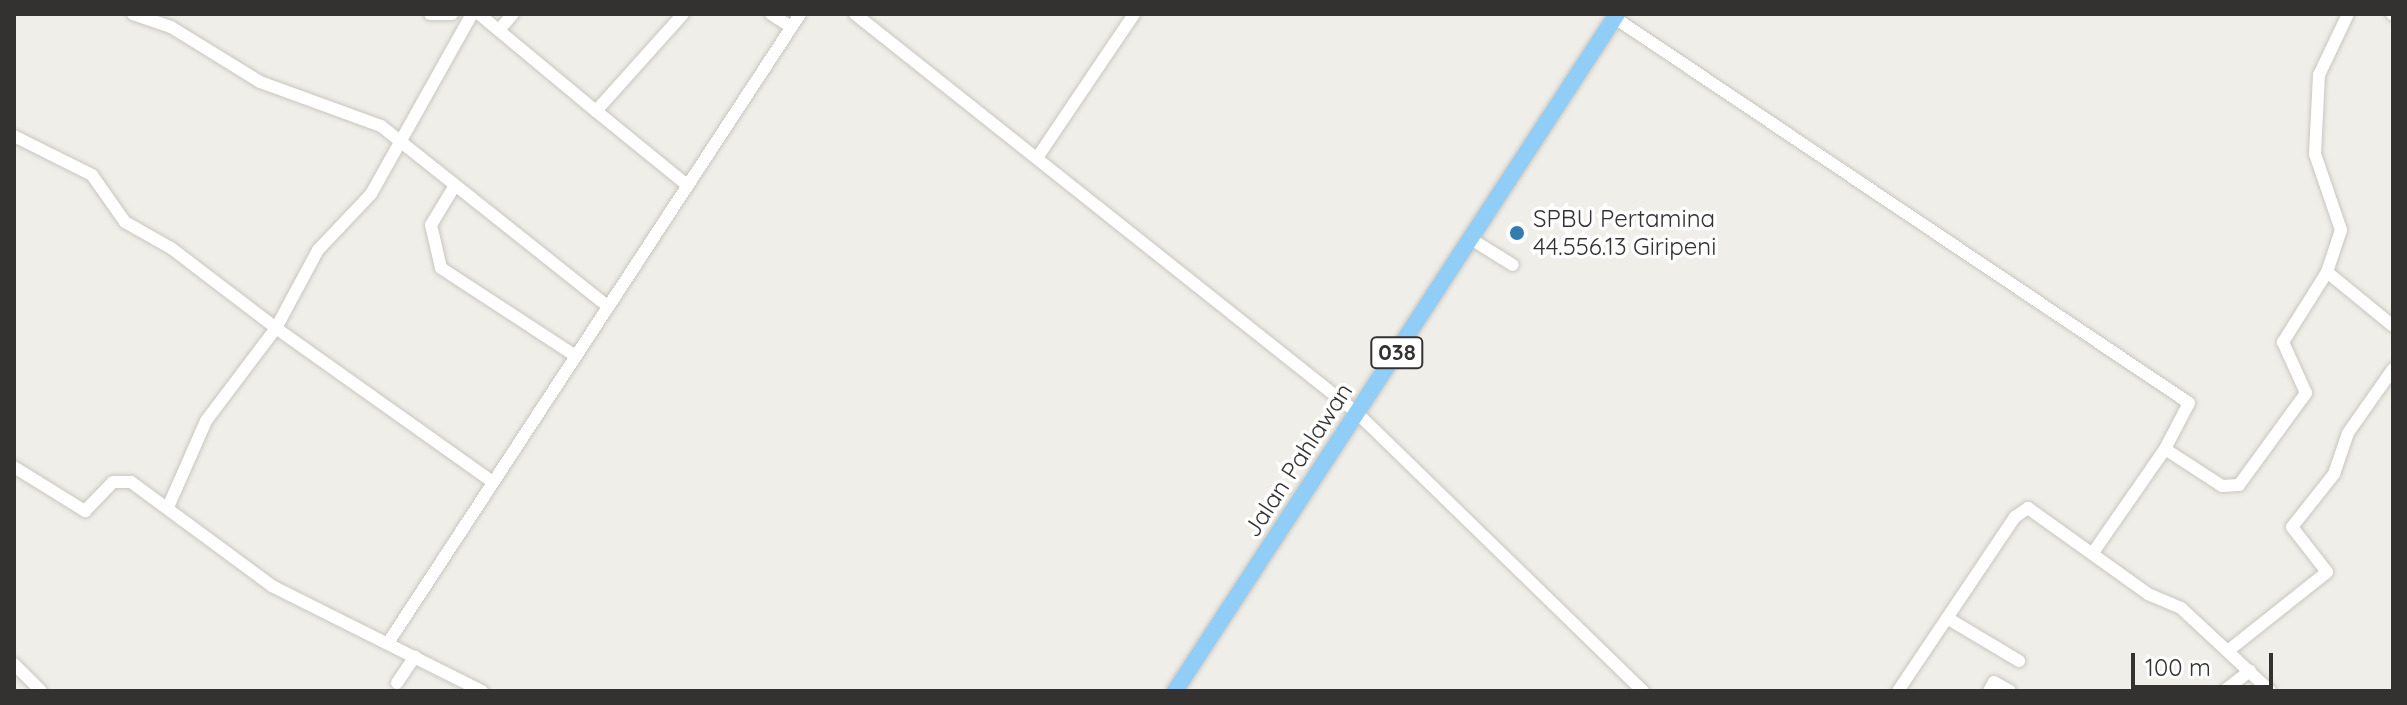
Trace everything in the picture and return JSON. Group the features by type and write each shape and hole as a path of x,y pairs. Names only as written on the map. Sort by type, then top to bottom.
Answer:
{"main road":[{"name":"Jalan Pahlawan","path":"1175,691 1616,16"}],"street":[{"path":"133,14 171,27 260,82 356,113 398,139 454,187 607,306"},
{"path":"430,14 452,14"},
{"path":"168,507 206,421 276,328 318,250 371,194 398,139 472,14"},
{"path":"479,14 687,185"},
{"path":"499,30 513,14"},
{"path":"596,111 683,14"},
{"path":"771,14 791,27"},
{"path":"388,643 491,481 800,14"},
{"path":"855,14 1039,155 1357,413 1643,691"},
{"path":"1039,155 1134,14"},
{"path":"2165,449 2222,486 2239,485 2306,393 2283,342 2327,272 2341,230 2315,154 2319,75 2348,14"},
{"path":"1616,16 2181,395 2189,409 2094,551"},
{"path":"14,136 92,175 125,222 171,248 276,328 491,481"},
{"path":"454,187 431,225 441,268 574,355"},
{"path":"1471,239 1513,265"},
{"path":"2327,272 2393,326"},
{"path":"2229,650 2327,572 2292,527 2334,474 2348,433 2393,369"},
{"path":"14,467 82,510 89,510 119,480 131,482 272,586 482,691"},
{"path":"1901,690 1947,618 2024,509 2033,509 2094,551 2148,594 2181,608 2270,691"},
{"path":"1947,618 2019,661"},
{"path":"397,683 415,656"},
{"path":"14,664 41,691"},
{"path":"2224,691 2250,671"},
{"path":"1989,691 1994,682 2010,691"}],"place":[{"name":"SPBU Pertamina 44.556.13 Giripeni","path":"1517,233"}]}
